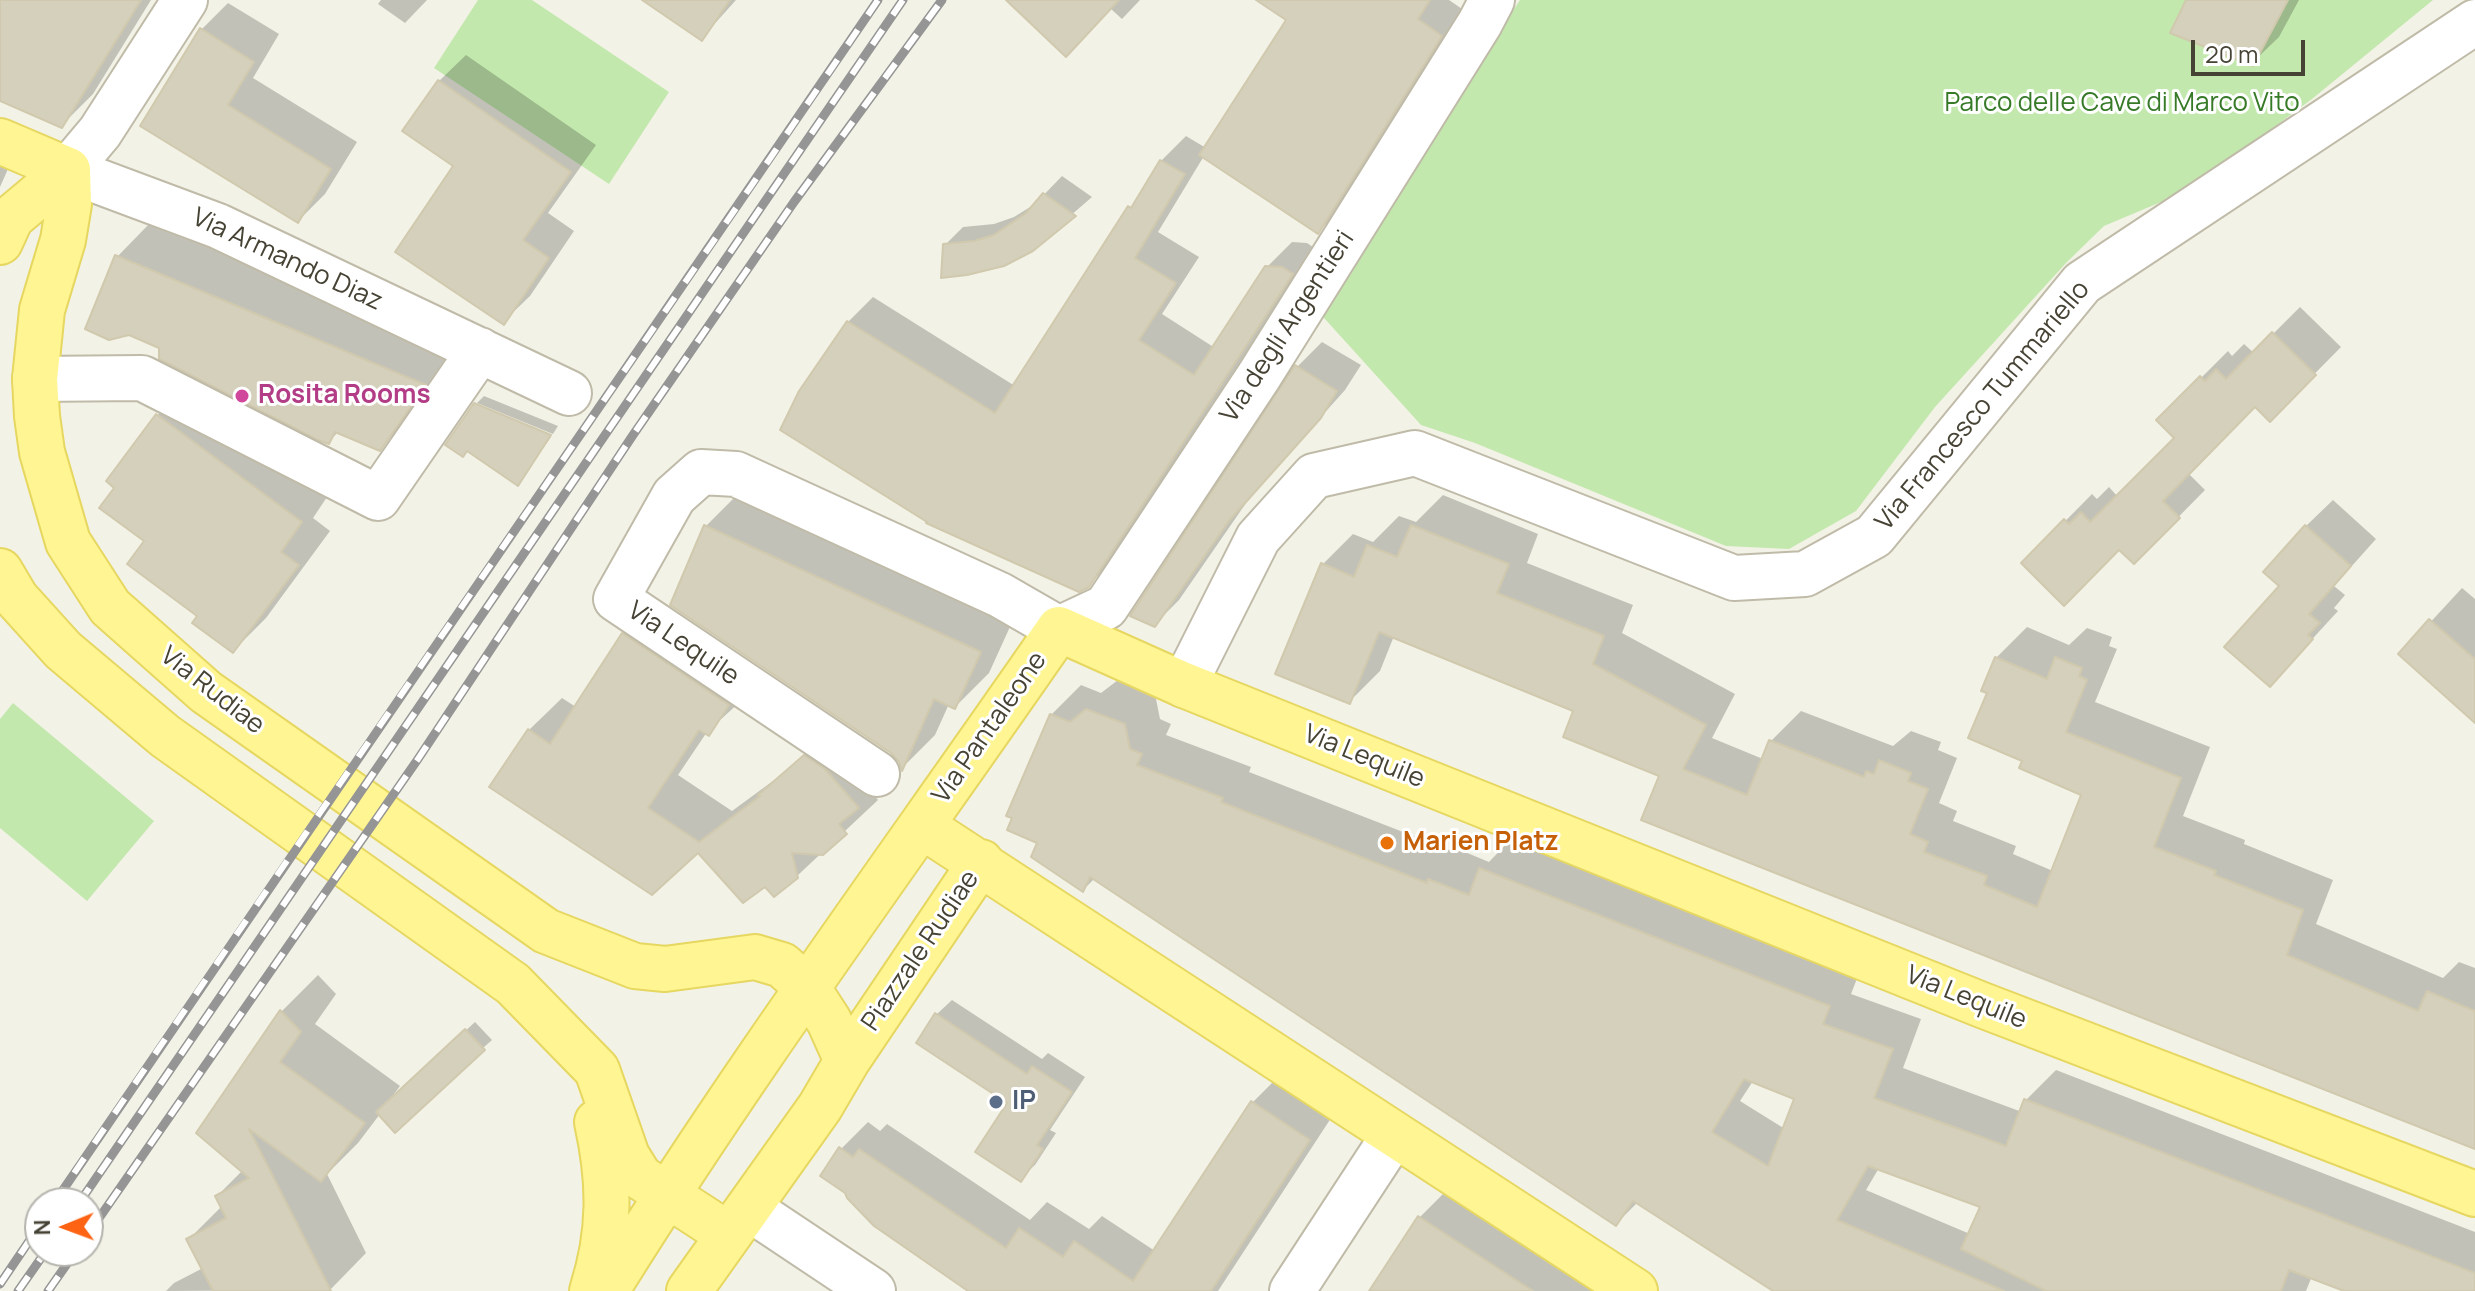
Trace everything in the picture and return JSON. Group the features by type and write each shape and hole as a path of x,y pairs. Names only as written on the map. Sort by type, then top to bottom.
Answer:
{"main road":[{"name":"Via Armando Diaz","path":"0,141 68,170"},
{"path":"0,242 11,218 68,170"},
{"name":"Via Rudiae","path":"68,170 69,204 63,240 42,310 35,379 37,416 42,452 68,542 110,607 206,692 546,931 635,966 665,969 755,957 782,965 807,987"},
{"path":"0,571 16,598 63,650 165,736 513,984 597,1070 627,1156 640,1177 666,1195 740,1222"},
{"name":"Via Lequile","path":"1059,629 1184,685 1982,1005 2475,1194"},
{"name":"Via Pantaleone","path":"922,826 1059,629"},
{"path":"606,1291 666,1195 807,987 922,826"},
{"name":"Piazzale Rudiae","path":"689,1291 820,1107 847,1061 981,862 922,826"},
{"path":"981,862 1635,1291"},
{"name":"Piazzale Rudiae","path":"807,987 829,1021 847,1061"},
{"path":"572,1043 596,1115 606,1162 608,1212 592,1291"}],"street":[{"path":"68,170 100,132 185,0"},
{"name":"Via degli Argentieri","path":"1059,629 1106,607 1259,376 1472,37 1492,0"},
{"name":"Via Francesco Tummariello","path":"1184,685 1258,538 1314,476 1415,453 1734,578 1805,574 1874,536 2082,283 2475,22"},
{"name":"Via Armando Diaz","path":"68,170 218,226 569,393"},
{"path":"35,379 142,378 378,498 480,350"},
{"name":"Via Lequile","path":"877,774 616,599 674,496 701,472 736,474 1000,595 1059,629"},
{"path":"1292,1291 1394,1135"},
{"path":"740,1222 873,1291"}],"green space":[{"path":"478,0 532,0 669,92 609,184 434,68"},
{"name":"Parco delle Cave di Marco Vito","path":"1520,0 2433,0 2312,99 2227,162 2161,202 2104,226 2066,263 1935,407 1856,511 1789,549 1726,546 1475,443 1421,425 1315,308"},
{"path":"13,703 154,821 87,901 0,828 0,719"}],"building":[{"path":"0,0 141,0 62,128 0,101"},
{"path":"642,0 730,0 702,41"},
{"path":"1006,0 1119,0 1066,57"},
{"path":"1256,0 1430,0 1418,19 1442,36 1318,234 1199,155 1286,20"},
{"path":"2186,0 2288,0 2253,66 2170,33"},
{"path":"200,28 254,62 228,105 331,169 298,223 140,126"},
{"path":"438,80 571,172 523,240 549,258 504,325 395,252 453,166 402,131"},
{"path":"1160,160 1185,174 1135,258 1176,283 1139,340 1194,375 1265,266 1282,267 1293,274 1089,587 1079,592 926,523 780,430 799,391 847,321 995,413"},
{"path":"1043,193 1076,216 1033,251 1004,266 941,278 943,244 974,241 994,235 1026,213"},
{"path":"115,255 426,385 380,451 335,432 329,444 318,440 159,359 159,348 129,335 109,340 85,329"},
{"path":"2272,332 2316,375 2270,422 2255,407 2163,501 2180,518 2134,564 2119,550 2064,606 2021,563 2064,519 2069,524 2081,512 2090,522 2174,438 2156,420 2200,376 2205,381 2216,369 2226,379"},
{"path":"1295,365 1337,391 1321,418 1229,521 1155,627 1130,616"},
{"path":"474,403 551,435 518,486 467,451 463,457 445,445"},
{"path":"156,414 302,522 281,552 299,565 233,653 192,623 197,616 127,564 144,541 99,508 114,488 106,481"},
{"path":"704,525 981,652 955,709 934,699 902,771 891,753 670,605"},
{"path":"1411,525 1509,564 1497,593 1604,636 1593,664 1706,725 1683,769 1747,795 1769,740 1864,777 1866,771 1874,774 1879,760 1911,773 1908,781 1928,789 1910,834 1928,842 1924,852 1987,876 1984,885 2037,907 2081,795 2019,768 2022,761 1968,738 1987,693 1981,691 1995,657 2047,679 2055,657 2082,668 2079,676 2087,680 2066,732 2181,778 2154,847 2216,871 2214,875 2303,910 2287,955 2418,1011 2427,991 2475,1011 2475,1149 1641,820 1659,776 1563,737 1573,711 1379,632 1350,704 1275,674 1321,563 1354,577 1367,545 1397,557"},
{"path":"2305,525 2351,566 2309,614 2320,623 2308,635 2313,639 2270,687 2224,647 2279,586 2263,572"},
{"path":"2429,619 2475,659 2475,723 2398,654"},
{"path":"622,633 729,705 709,736 699,730 648,808 699,842 760,796 804,755 825,769 859,808 839,824 847,834 823,855 792,853 798,878 774,897 765,887 743,903 698,853 652,895 489,787 528,729 550,744"},
{"path":"1086,709 1125,724 1130,749 1142,754 1137,765 1223,798 1221,802 1427,883 1428,879 1469,895 1479,868 1830,1006 1823,1024 1893,1049 1874,1098 2006,1146 2024,1099 2475,1273 2475,1291 2344,1291 2289,1270 2281,1291 2046,1291 1961,1249 1980,1207 1868,1166 1837,1220 2004,1291 1773,1291 1633,1201 1616,1226 1090,877 1083,892 1031,857 1037,843 1007,830 1012,818 1006,816 1050,714 1070,722","holes":["1744,1079 1794,1099 1768,1166 1712,1132"]},
{"path":"280,1010 301,1032 280,1062 365,1123 321,1182 249,1129 331,1291 213,1291 186,1239 226,1218 215,1196 249,1178 196,1133"},
{"path":"935,1013 1027,1074 1032,1066 1072,1092 1037,1145 1043,1149 1021,1182 975,1152 1007,1103 916,1043"},
{"path":"465,1029 485,1050 395,1133 376,1112"},
{"path":"1251,1101 1310,1140 1211,1291 968,1291 874,1226 845,1193 820,1176 839,1147 853,1157 859,1149 1006,1248 1019,1228 1063,1257 1074,1241 1133,1281"},
{"path":"1418,1216 1533,1291 1369,1291"}],"railway":[{"path":"65,1187 878,0"},
{"path":"90,1187 903,0"},
{"path":"104,1211 418,759 633,435 794,202 942,0"},
{"path":"0,1284 24,1249"},
{"path":"18,1291 35,1267"},
{"path":"48,1291 65,1267"}],"place":[{"name":"Rosita Rooms","path":"242,396"},
{"name":"Marien Platz","path":"1387,843"},
{"name":"IP","path":"996,1102"}]}
